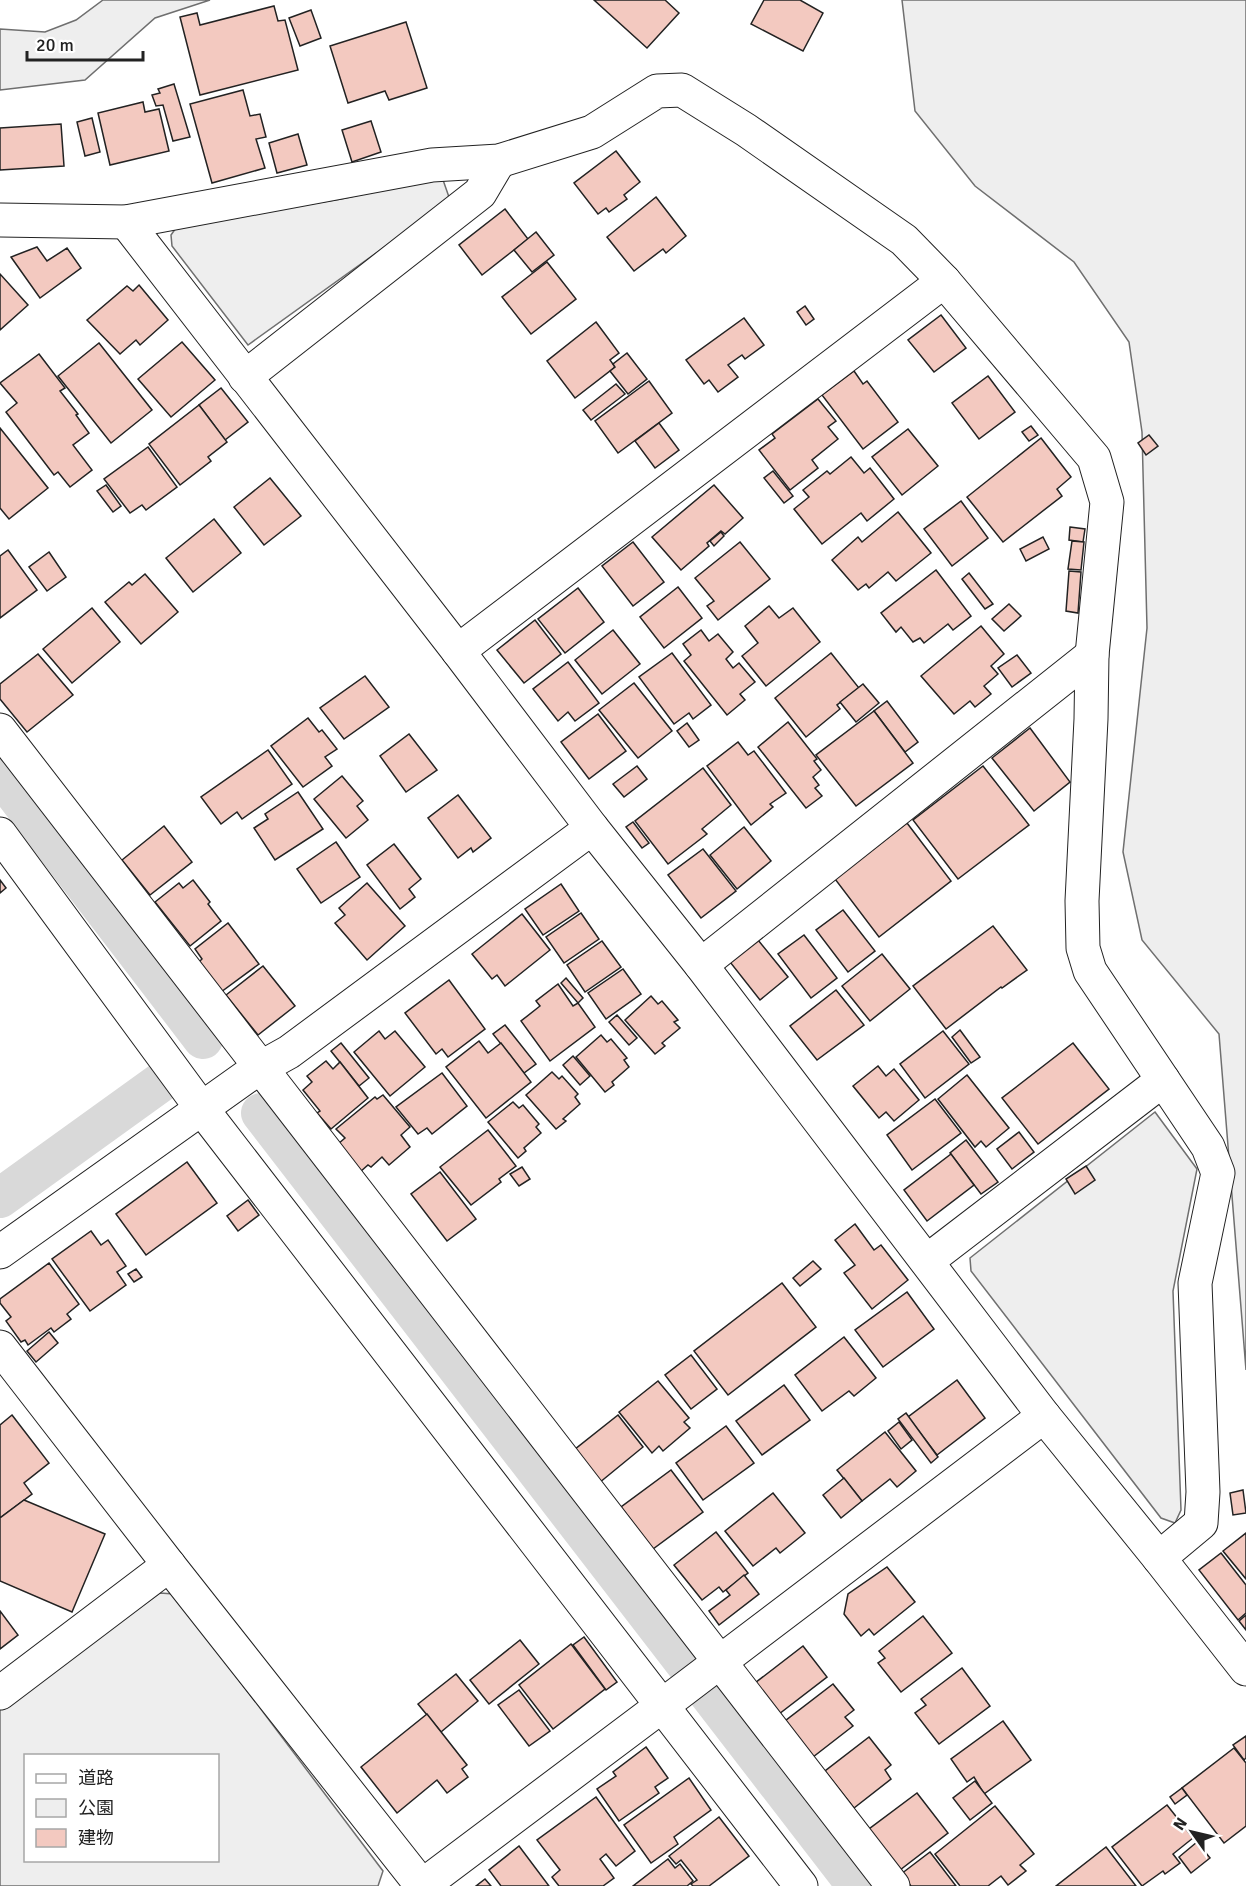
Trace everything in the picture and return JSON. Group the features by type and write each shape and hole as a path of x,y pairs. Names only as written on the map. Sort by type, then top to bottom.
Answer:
{"street":[{"path":"0,219 126,222 432,165 499,160 592,132 657,91 682,90 746,130 904,240 944,281 1094,458 1107,502 1092,656 1082,901 1083,948 1090,971 1208,1147 1218,1173 1195,1283 1203,1492 1201,1523 1159,1558"},
{"path":"245,377 480,193 499,160"},
{"path":"126,222 592,828 701,965 1044,1416 1246,1669"},
{"path":"458,651 944,281"},
{"path":"701,965 1092,656"},
{"path":"0,730 714,1666 893,1886"},
{"path":"0,1252 257,1069 289,1052 592,828"},
{"path":"0,834 211,1103 668,1701 801,1886"},
{"path":"927,1262 1164,1080"},
{"path":"0,1347 169,1566 422,1886 1044,1416"},
{"path":"0,1693 169,1566"}],"green space":[{"path":"103,0 210,0 155,18 85,80 0,90 0,29 45,32 76,20"},
{"path":"902,0 1246,0 1246,1370 1219,1034 1142,940 1123,852 1147,628 1142,432 1129,342 1074,262 975,186 915,111"},
{"path":"442,177 450,200 248,345 172,246 171,235 178,225 341,199"},
{"path":"1155,1112 1197,1169 1173,1291 1181,1510 1175,1523 1161,1518 971,1271 970,1258"},
{"path":"160,1593 174,1594 383,1871 378,1886 0,1886 0,1709"}],"building":[{"path":"594,0 665,0 679,13 647,48"},
{"path":"764,0 800,0 823,13 803,51 751,24"},
{"path":"274,6 278,21 285,20 298,70 200,95 180,17 197,13 200,25"},
{"path":"311,10 321,38 300,46 289,18"},
{"path":"406,22 427,88 389,100 385,91 348,103 330,46"},
{"path":"174,84 190,137 173,141 163,105 156,106 152,95 160,93 158,89"},
{"path":"243,90 250,116 260,114 266,137 256,139 265,168 212,183 190,104"},
{"path":"143,102 145,112 159,109 169,151 110,165 98,113"},
{"path":"92,118 100,152 85,156 77,122"},
{"path":"371,121 381,152 352,162 342,130"},
{"path":"61,124 64,166 0,170 0,128"},
{"path":"298,134 307,165 277,173 269,143"},
{"path":"616,151 640,182 624,195 627,199 609,212 606,208 598,214 574,183"},
{"path":"656,197 686,236 666,253 663,249 634,271 607,237"},
{"path":"505,209 528,239 482,275 459,245"},
{"path":"536,232 554,255 532,272 514,250"},
{"path":"37,247 47,261 67,248 81,268 40,298 11,257"},
{"path":"547,262 576,299 531,334 502,297"},
{"path":"0,274 28,305 0,330"},
{"path":"139,285 168,320 140,345 136,340 120,354 87,320 127,286 133,291"},
{"path":"805,306 814,319 806,325 797,312"},
{"path":"941,315 966,348 934,372 908,340"},
{"path":"744,318 764,345 745,359 742,355 728,365 738,377 718,392 709,380 704,384 686,360"},
{"path":"596,322 619,353 610,360 615,367 575,398 547,361"},
{"path":"182,342 215,380 171,417 138,379"},
{"path":"99,343 152,410 111,443 58,376"},
{"path":"627,353 647,379 628,394 610,371 615,367 613,364"},
{"path":"39,354 65,388 60,391 89,433 73,445 92,470 70,487 58,472 54,475 6,412 17,403 0,383"},
{"path":"854,371 863,384 867,381 898,422 863,449 822,395"},
{"path":"988,376 1015,412 979,439 952,403"},
{"path":"649,381 672,413 618,453 595,421"},
{"path":"616,384 625,394 591,420 583,410"},
{"path":"221,388 248,422 225,440 199,405"},
{"path":"818,399 836,421 828,427 838,439 812,460 818,468 790,490 759,450 775,438 772,434"},
{"path":"199,405 227,442 208,457 211,461 180,485 149,444"},
{"path":"659,423 679,450 655,468 635,441"},
{"path":"1031,426 1038,435 1029,441 1022,432"},
{"path":"0,428 48,488 9,519 0,508"},
{"path":"908,429 938,466 902,495 872,457"},
{"path":"1149,435 1158,446 1146,455 1138,443"},
{"path":"1041,438 1071,477 1057,489 1062,496 1003,542 967,497"},
{"path":"148,447 177,487 146,510 142,505 130,513 104,479"},
{"path":"851,457 864,473 870,468 894,499 867,521 861,513 822,544 794,509 809,497 803,490 827,471 830,474"},
{"path":"773,471 793,496 784,503 764,478"},
{"path":"270,478 301,516 264,545 234,507"},
{"path":"106,485 121,506 113,512 97,491"},
{"path":"714,485 743,518 725,534 721,531 707,543 709,546 681,570 652,537"},
{"path":"961,501 988,538 952,566 924,529"},
{"path":"898,512 931,553 896,581 888,572 869,588 866,584 858,590 832,560 858,537 862,542"},
{"path":"214,519 241,553 193,592 166,558"},
{"path":"1070,527 1085,529 1083,542 1069,540"},
{"path":"721,532 724,536 714,546 710,541"},
{"path":"1043,537 1049,549 1026,561 1020,549"},
{"path":"1072,541 1084,542 1081,570 1068,569"},
{"path":"633,542 664,582 633,606 602,566"},
{"path":"740,542 770,579 718,620 707,606 714,601 695,578"},
{"path":"8,550 37,590 0,618 0,556"},
{"path":"49,552 66,577 47,591 29,567"},
{"path":"936,570 971,616 953,630 948,624 924,643 920,638 913,642 901,627 896,632 881,613"},
{"path":"1069,571 1081,572 1078,613 1066,611"},
{"path":"969,573 993,604 985,609 962,579"},
{"path":"145,574 178,612 141,644 105,602 129,582 132,585"},
{"path":"678,587 702,618 664,648 640,617"},
{"path":"578,588 604,622 565,653 538,619"},
{"path":"1009,604 1021,616 1004,631 992,619"},
{"path":"769,606 779,618 793,608 820,642 766,686 742,656 758,643 745,626"},
{"path":"92,608 120,642 72,683 43,649"},
{"path":"535,620 561,654 524,683 497,650"},
{"path":"981,626 1004,654 991,666 998,674 984,686 991,694 975,707 970,701 954,714 921,676"},
{"path":"613,630 640,664 602,694 575,660"},
{"path":"701,630 709,641 718,634 733,652 726,659 733,668 739,663 755,682 740,694 745,700 727,715 684,661 691,655 683,644"},
{"path":"672,653 711,705 693,719 689,713 674,724 639,677"},
{"path":"831,653 859,688 837,705 840,709 806,737 775,698"},
{"path":"38,654 73,695 27,732 0,699 0,684"},
{"path":"1017,655 1031,673 1012,687 998,668"},
{"path":"568,662 599,703 575,721 568,712 558,721 533,689"},
{"path":"365,676 389,707 344,739 320,708"},
{"path":"634,683 672,731 638,758 599,710"},
{"path":"863,684 879,703 856,722 840,702"},
{"path":"887,701 918,742 905,752 874,711"},
{"path":"874,711 913,763 856,806 816,755"},
{"path":"598,714 626,751 589,779 561,742"},
{"path":"308,718 319,732 322,730 337,749 325,757 332,766 303,787 271,746"},
{"path":"788,722 817,759 814,761 821,770 813,777 819,785 815,788 822,796 806,808 758,747"},
{"path":"687,723 699,740 689,747 677,731"},
{"path":"1030,728 1070,782 1034,811 992,758"},
{"path":"409,734 437,770 406,792 380,756"},
{"path":"738,742 748,755 754,751 786,793 770,804 773,807 751,825 707,766"},
{"path":"268,750 292,784 242,819 237,812 221,824 201,797"},
{"path":"637,766 647,779 624,797 613,784"},
{"path":"983,766 1029,825 958,879 913,820"},
{"path":"703,768 731,805 702,829 707,834 668,864 635,821"},
{"path":"342,776 363,801 357,806 368,820 346,838 314,799"},
{"path":"298,792 323,829 275,860 254,828 268,819 265,814"},
{"path":"458,795 491,838 473,852 471,848 458,858 428,818"},
{"path":"633,822 649,843 642,848 626,827"},
{"path":"907,823 951,881 879,937 835,879"},
{"path":"164,826 192,862 150,895 122,860"},
{"path":"744,827 771,861 737,889 710,855"},
{"path":"336,842 360,877 321,903 297,869"},
{"path":"394,844 421,879 409,889 415,897 400,909 367,865"},
{"path":"703,849 736,891 701,918 668,875"},
{"path":"0,880 6,888 0,893"},
{"path":"193,880 221,921 190,946 155,902 179,883 183,888"},
{"path":"367,883 405,926 367,960 335,923 345,915 339,908"},
{"path":"561,884 579,911 543,935 525,909"},
{"path":"843,910 875,951 848,972 816,930"},
{"path":"581,913 599,939 564,963 546,937"},
{"path":"522,914 550,950 505,986 497,975 492,979 472,954"},
{"path":"228,923 259,964 221,992 199,962 202,959 195,949"},
{"path":"993,926 1027,970 946,1029 913,986"},
{"path":"804,935 837,978 811,998 778,954"},
{"path":"758,940 788,977 760,1000 730,962"},
{"path":"602,941 621,967 585,992 567,965"},
{"path":"882,954 910,989 870,1021 842,986"},
{"path":"263,966 295,1006 258,1035 226,995"},
{"path":"623,969 641,994 606,1019 588,993"},
{"path":"566,978 583,998 578,1003 561,983"},
{"path":"449,980 485,1029 448,1057 442,1049 436,1054 405,1013"},
{"path":"558,984 573,1006 578,1003 595,1027 550,1061 521,1021 540,1006 536,1001"},
{"path":"836,990 864,1025 817,1060 790,1026"},
{"path":"651,996 658,1004 662,1001 678,1020 674,1022 680,1028 662,1043 665,1046 655,1054 625,1020"},
{"path":"617,1015 637,1038 629,1045 609,1022"},
{"path":"505,1025 536,1064 524,1073 493,1034"},
{"path":"960,1030 980,1057 971,1063 952,1037"},
{"path":"379,1031 385,1039 395,1031 425,1067 390,1096 354,1052"},
{"path":"943,1031 969,1064 925,1098 900,1064"},
{"path":"601,1035 607,1042 611,1039 627,1058 624,1060 629,1067 612,1082 614,1085 605,1092 576,1057"},
{"path":"479,1041 488,1053 501,1043 531,1082 486,1118 446,1067"},
{"path":"341,1043 369,1078 359,1086 331,1051"},
{"path":"1073,1043 1109,1089 1038,1144 1002,1098"},
{"path":"573,1056 590,1076 580,1085 563,1065"},
{"path":"326,1061 333,1069 340,1062 368,1098 331,1129 317,1113 320,1111 303,1090 312,1082 307,1076"},
{"path":"878,1066 886,1076 894,1069 919,1100 894,1121 886,1112 879,1118 853,1086"},
{"path":"552,1072 559,1079 562,1076 578,1094 575,1097 580,1104 563,1119 566,1121 556,1129 526,1095"},
{"path":"442,1073 467,1106 432,1134 427,1128 418,1134 396,1107"},
{"path":"967,1075 1009,1128 986,1147 981,1141 975,1147 938,1099"},
{"path":"383,1095 410,1127 401,1135 410,1147 389,1165 382,1157 371,1167 368,1165 360,1172 338,1144 345,1138 336,1129 375,1097 377,1099"},
{"path":"935,1099 961,1133 912,1170 887,1135"},
{"path":"513,1102 519,1108 523,1105 539,1124 536,1127 541,1133 524,1148 526,1151 518,1158 488,1122"},
{"path":"488,1130 516,1166 499,1179 501,1182 471,1205 440,1167"},
{"path":"1019,1132 1034,1152 1012,1169 997,1149"},
{"path":"966,1140 998,1182 981,1194 950,1153"},
{"path":"951,1154 974,1185 927,1221 904,1190"},
{"path":"187,1162 217,1203 146,1255 116,1214"},
{"path":"1086,1166 1095,1180 1075,1194 1066,1179"},
{"path":"522,1167 530,1179 519,1186 510,1174"},
{"path":"440,1172 476,1219 447,1241 411,1194"},
{"path":"248,1200 259,1215 238,1231 227,1216"},
{"path":"855,1224 874,1250 881,1245 908,1280 872,1309 844,1273 855,1265 835,1240"},
{"path":"91,1231 101,1245 108,1240 126,1266 117,1272 126,1285 90,1311 52,1259"},
{"path":"813,1261 821,1269 800,1286 793,1278"},
{"path":"49,1263 79,1304 67,1314 71,1319 54,1332 51,1328 28,1345 25,1340 21,1342 6,1321 11,1317 0,1303 0,1299"},
{"path":"136,1269 142,1277 134,1282 128,1274"},
{"path":"782,1283 816,1327 728,1395 694,1351"},
{"path":"907,1292 934,1329 883,1367 855,1330"},
{"path":"49,1332 58,1343 36,1362 27,1351"},
{"path":"844,1337 876,1378 854,1396 849,1391 822,1411 795,1375"},
{"path":"691,1355 717,1389 691,1409 665,1375"},
{"path":"957,1380 985,1418 937,1455 908,1417"},
{"path":"658,1381 689,1418 684,1422 690,1428 663,1451 659,1446 652,1453 619,1412"},
{"path":"784,1385 810,1420 762,1455 736,1421"},
{"path":"906,1413 938,1457 931,1463 898,1419"},
{"path":"12,1415 49,1463 24,1483 32,1494 0,1518 0,1425"},
{"path":"618,1415 643,1447 599,1483 574,1450"},
{"path":"899,1422 912,1440 901,1449 888,1431"},
{"path":"726,1426 754,1463 703,1500 676,1463"},
{"path":"885,1432 916,1471 897,1487 890,1479 862,1501 837,1470"},
{"path":"671,1470 703,1512 653,1549 621,1507"},
{"path":"844,1478 862,1501 841,1518 823,1495"},
{"path":"1243,1490 1246,1513 1233,1515 1230,1493"},
{"path":"773,1493 805,1533 780,1553 776,1548 753,1566 725,1531"},
{"path":"24,1500 105,1534 72,1612 0,1581 0,1518"},
{"path":"716,1532 748,1573 723,1592 719,1587 702,1600 674,1565"},
{"path":"1246,1533 1246,1579 1223,1551"},
{"path":"1221,1553 1246,1585 1246,1613 1238,1620 1199,1570"},
{"path":"887,1567 915,1602 874,1635 869,1629 861,1636 844,1614 848,1594"},
{"path":"744,1575 759,1594 719,1625 709,1611 730,1595 726,1590"},
{"path":"0,1611 18,1635 0,1649"},
{"path":"1246,1615 1246,1630 1239,1621"},
{"path":"923,1616 952,1653 901,1692 878,1663 885,1658 879,1651"},
{"path":"584,1637 617,1682 606,1690 573,1645"},
{"path":"520,1640 539,1664 489,1704 470,1680"},
{"path":"571,1644 605,1689 553,1729 519,1685"},
{"path":"803,1646 827,1677 779,1714 755,1683"},
{"path":"962,1668 990,1706 939,1744 915,1713 926,1705 921,1699"},
{"path":"456,1674 478,1701 441,1732 418,1704"},
{"path":"833,1684 854,1710 845,1717 853,1726 813,1757 785,1721"},
{"path":"519,1690 550,1731 529,1746 498,1705"},
{"path":"427,1714 467,1765 462,1769 468,1777 447,1793 437,1780 397,1813 361,1767"},
{"path":"1003,1721 1031,1760 984,1794 974,1777 967,1782 951,1759"},
{"path":"1246,1736 1246,1758 1244,1760 1233,1745"},
{"path":"869,1737 891,1765 885,1770 891,1779 854,1808 825,1771"},
{"path":"646,1747 668,1778 655,1787 659,1793 619,1821 597,1789 616,1776 613,1772"},
{"path":"1234,1748 1246,1763 1246,1826 1224,1843 1182,1788"},
{"path":"689,1778 711,1810 674,1837 678,1844 651,1863 624,1825"},
{"path":"975,1781 992,1803 970,1820 953,1798"},
{"path":"1182,1788 1187,1795 1175,1804 1170,1797"},
{"path":"917,1793 948,1833 900,1870 869,1829"},
{"path":"596,1797 635,1851 616,1866 606,1854 600,1859 614,1878 603,1886 559,1886 552,1877 560,1870 537,1840"},
{"path":"1167,1805 1193,1838 1173,1854 1180,1863 1165,1874 1163,1871 1142,1886 1112,1847"},
{"path":"995,1806 1034,1854 1020,1865 1026,1871 1008,1885 1001,1876 988,1886 960,1886 935,1854"},
{"path":"719,1817 749,1856 709,1886 693,1886 691,1884 697,1880 681,1860 676,1864 669,1856"},
{"path":"1197,1842 1210,1858 1191,1873 1179,1857"},
{"path":"519,1846 549,1886 501,1886 489,1870"},
{"path":"1106,1847 1136,1886 1056,1886"},
{"path":"930,1852 956,1886 911,1886 901,1874"},
{"path":"668,1859 675,1868 680,1864 693,1881 687,1886 633,1886"},
{"path":"485,1879 491,1886 476,1886"}],"waterway":[{"path":"0,774 203,1039"},
{"path":"0,1198 161,1082"},
{"path":"261,1113 857,1886"}]}
